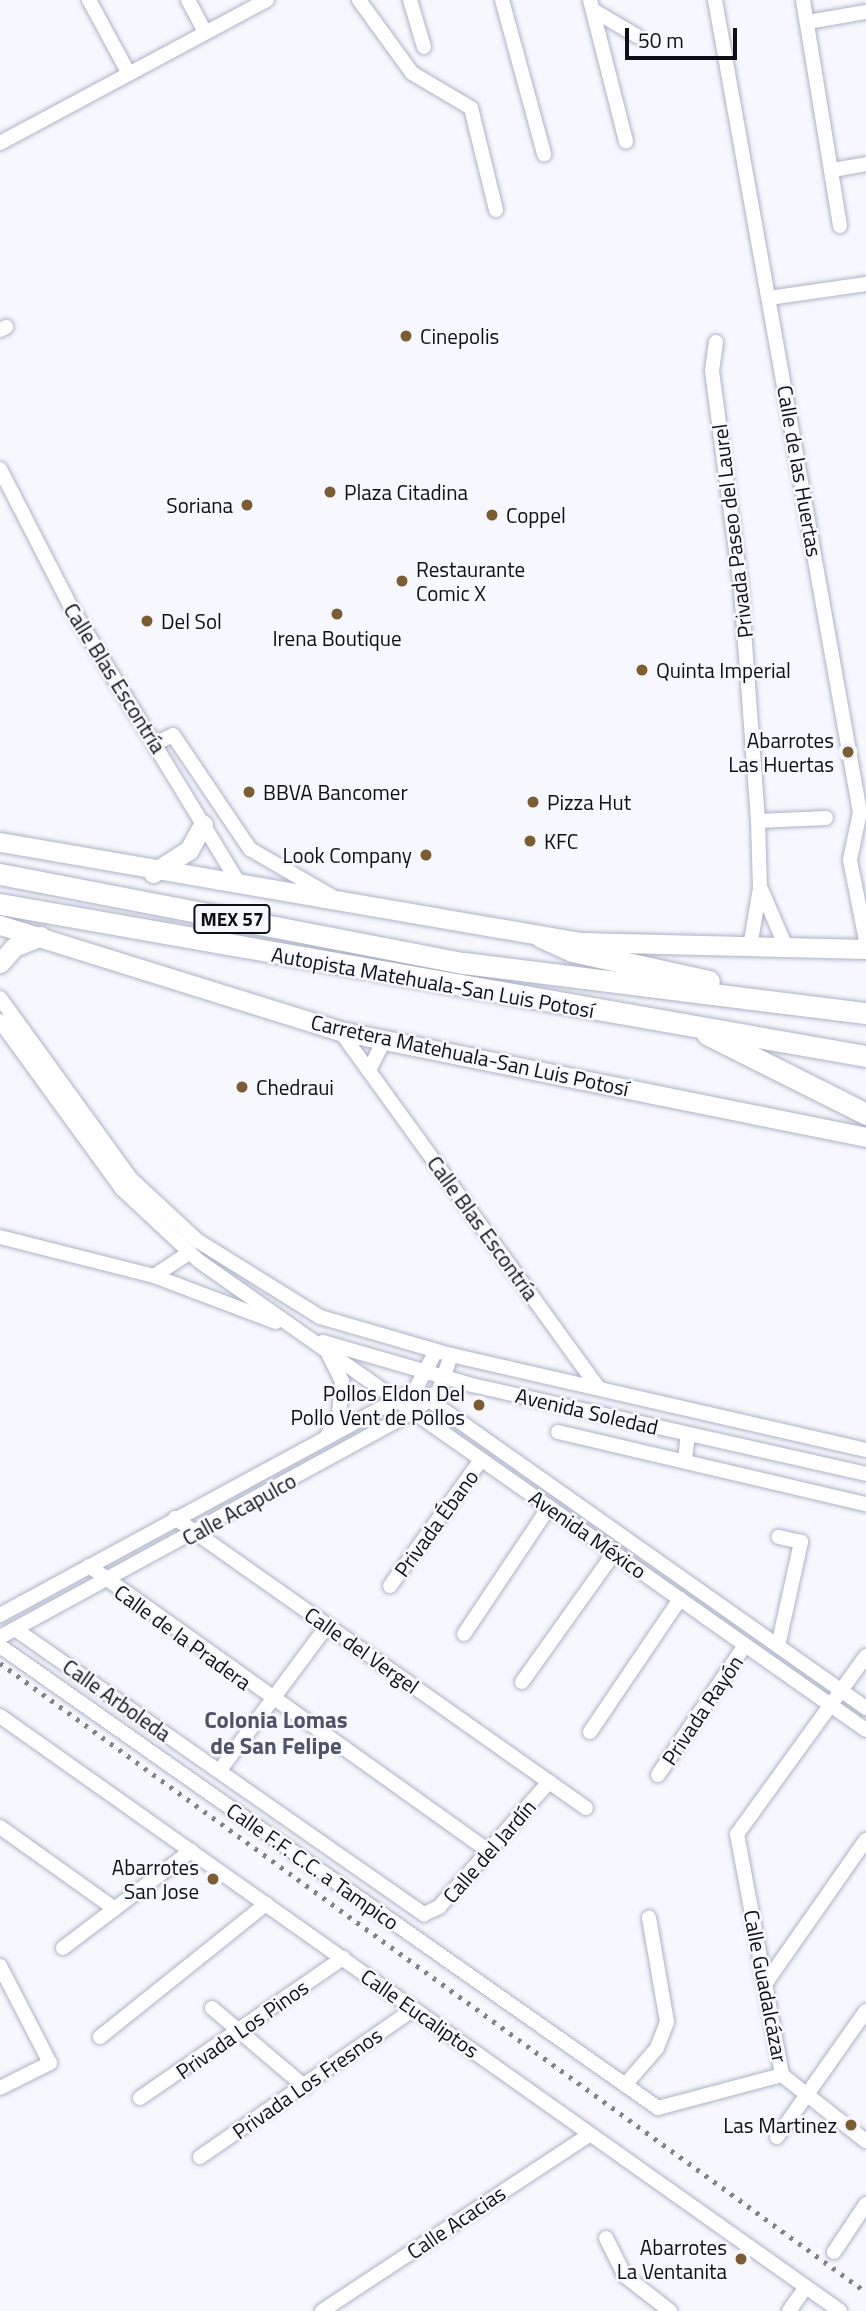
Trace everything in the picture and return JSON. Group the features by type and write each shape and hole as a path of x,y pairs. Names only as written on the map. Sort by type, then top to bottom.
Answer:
{"highway":[{"name":"MEX 57","path":"0,874 464,963 866,1013"},
{"name":"Autopista Matehuala-San Luis Potosí","path":"0,904 458,989 687,1024 866,1056"},
{"path":"541,937 572,951 835,1008"},
{"path":"687,1024 866,1114"}],"main road":[{"path":"153,873 189,850 203,825"},
{"path":"0,842 153,873 238,882 541,937 750,947 866,948"},
{"path":"0,854 48,864 110,865"},
{"name":"Carretera Matehuala-San Luis Potosí","path":"2,924 340,1031 866,1137"},
{"path":"0,963 14,947 41,936"}],"street":[{"path":"89,0 129,74"},
{"path":"188,0 205,32"},
{"path":"0,143 267,0"},
{"path":"359,0 412,73 473,113 496,210"},
{"path":"410,0 424,47"},
{"path":"502,0 544,154"},
{"name":"Calle de las Huertas","path":"715,0 860,812 850,860 866,941"},
{"path":"803,0 834,170 839,226"},
{"path":"591,5 637,36"},
{"path":"591,5 626,141"},
{"path":"808,22 866,12"},
{"path":"834,170 866,164"},
{"path":"769,298 866,284"},
{"name":"Privada Paseo del Laurel","path":"716,342 712,371 741,589 758,821 760,888 750,947"},
{"name":"Calle Blas Escontría","path":"0,469 72,609 156,743 238,882"},
{"path":"156,743 173,735 250,849 335,899"},
{"path":"758,821 826,818"},
{"name":"Privada Paseo del Laurel","path":"760,888 786,947"},
{"name":"Avenida Soledad","path":"0,998 131,1179 198,1241 320,1317 452,1355 597,1386 866,1450"},
{"path":"0,1021 122,1189 189,1253 310,1338 334,1360 342,1381 339,1415 327,1436"},
{"name":"Calle Blas Escontría","path":"340,1031 597,1386"},
{"path":"369,1070 384,1040"},
{"path":"0,1237 154,1276 310,1338"},
{"path":"154,1276 189,1253"},
{"name":"Avenida Soledad","path":"310,1338 444,1377 866,1474"},
{"name":"Avenida México","path":"310,1338 866,1730"},
{"name":"Calle Acapulco","path":"0,1615 415,1390 429,1372 436,1351"},
{"name":"Calle Acapulco","path":"0,1637 196,1533 415,1411 429,1400 444,1377 452,1355"},
{"name":"Avenida México","path":"415,1390 866,1708"},
{"path":"558,1432 866,1504"},
{"path":"685,1461 688,1434"},
{"name":"Privada Ébano","path":"390,1586 481,1460"},
{"path":"464,1634 549,1507"},
{"name":"Calle del Vergel","path":"175,1518 586,1808"},
{"path":"778,1646 801,1542 779,1537"},
{"path":"522,1682 614,1553"},
{"name":"Calle de la Pradera","path":"89,1566 271,1700 487,1850"},
{"path":"590,1732 680,1599"},
{"path":"219,1770 327,1626"},
{"name":"Calle Arboleda","path":"15,1629 424,1914"},
{"name":"Privada Rayón","path":"658,1775 745,1645"},
{"name":"Calle F.F. C.C. a Tampico","path":"0,1646 659,2108 782,2075"},
{"path":"831,1706 866,1656"},
{"name":"Calle Guadalcázar","path":"831,1706 737,1834 782,2075 805,2097 866,2141"},
{"name":"Calle Eucaliptos","path":"0,1716 840,2311"},
{"name":"Calle del Jardín","path":"424,1914 439,1907 549,1782"},
{"path":"0,1827 115,1909"},
{"path":"765,1984 866,1840"},
{"path":"63,1948 191,1851"},
{"path":"100,2037 266,1904"},
{"path":"625,2085 657,2048 667,2022 649,1918"},
{"name":"Privada Los Pinos","path":"140,2098 242,2033 342,1958"},
{"path":"0,1966 50,2063 0,2088"},
{"path":"212,2008 305,2087"},
{"name":"Privada Los Fresnos","path":"200,2157 305,2087 414,2009"},
{"path":"777,2137 866,2011"},
{"name":"Calle Acacias","path":"322,2311 590,2134"},
{"path":"834,2252 866,2204"},
{"path":"606,2238 625,2276 670,2311"},
{"path":"789,2311 806,2287"}],"railway":[{"path":"0,1663 866,2292"}],"place":[{"name":"Cinepolis","path":"406,336"},
{"name":"Plaza Citadina","path":"330,492"},
{"name":"Soriana","path":"247,505"},
{"name":"Coppel","path":"492,515"},
{"name":"Restaurante Comic X","path":"402,581"},
{"name":"Irena Boutique","path":"337,614"},
{"name":"Del Sol","path":"147,621"},
{"name":"Quinta Imperial","path":"642,670"},
{"name":"Abarrotes Las Huertas","path":"848,752"},
{"name":"BBVA Bancomer","path":"249,792"},
{"name":"Pizza Hut","path":"533,802"},
{"name":"KFC","path":"530,841"},
{"name":"Look Company","path":"426,855"},
{"name":"Chedraui","path":"242,1087"},
{"name":"Pollos Eldon Del Pollo Vent de Pollos","path":"479,1405"},
{"name":"Abarrotes San Jose","path":"213,1879"},
{"name":"Las Martinez","path":"851,2125"},
{"name":"Abarrotes La Ventanita","path":"741,2259"}],"district":[{"name":"Colonia Lomas de San Felipe","path":"276,1733"}]}
